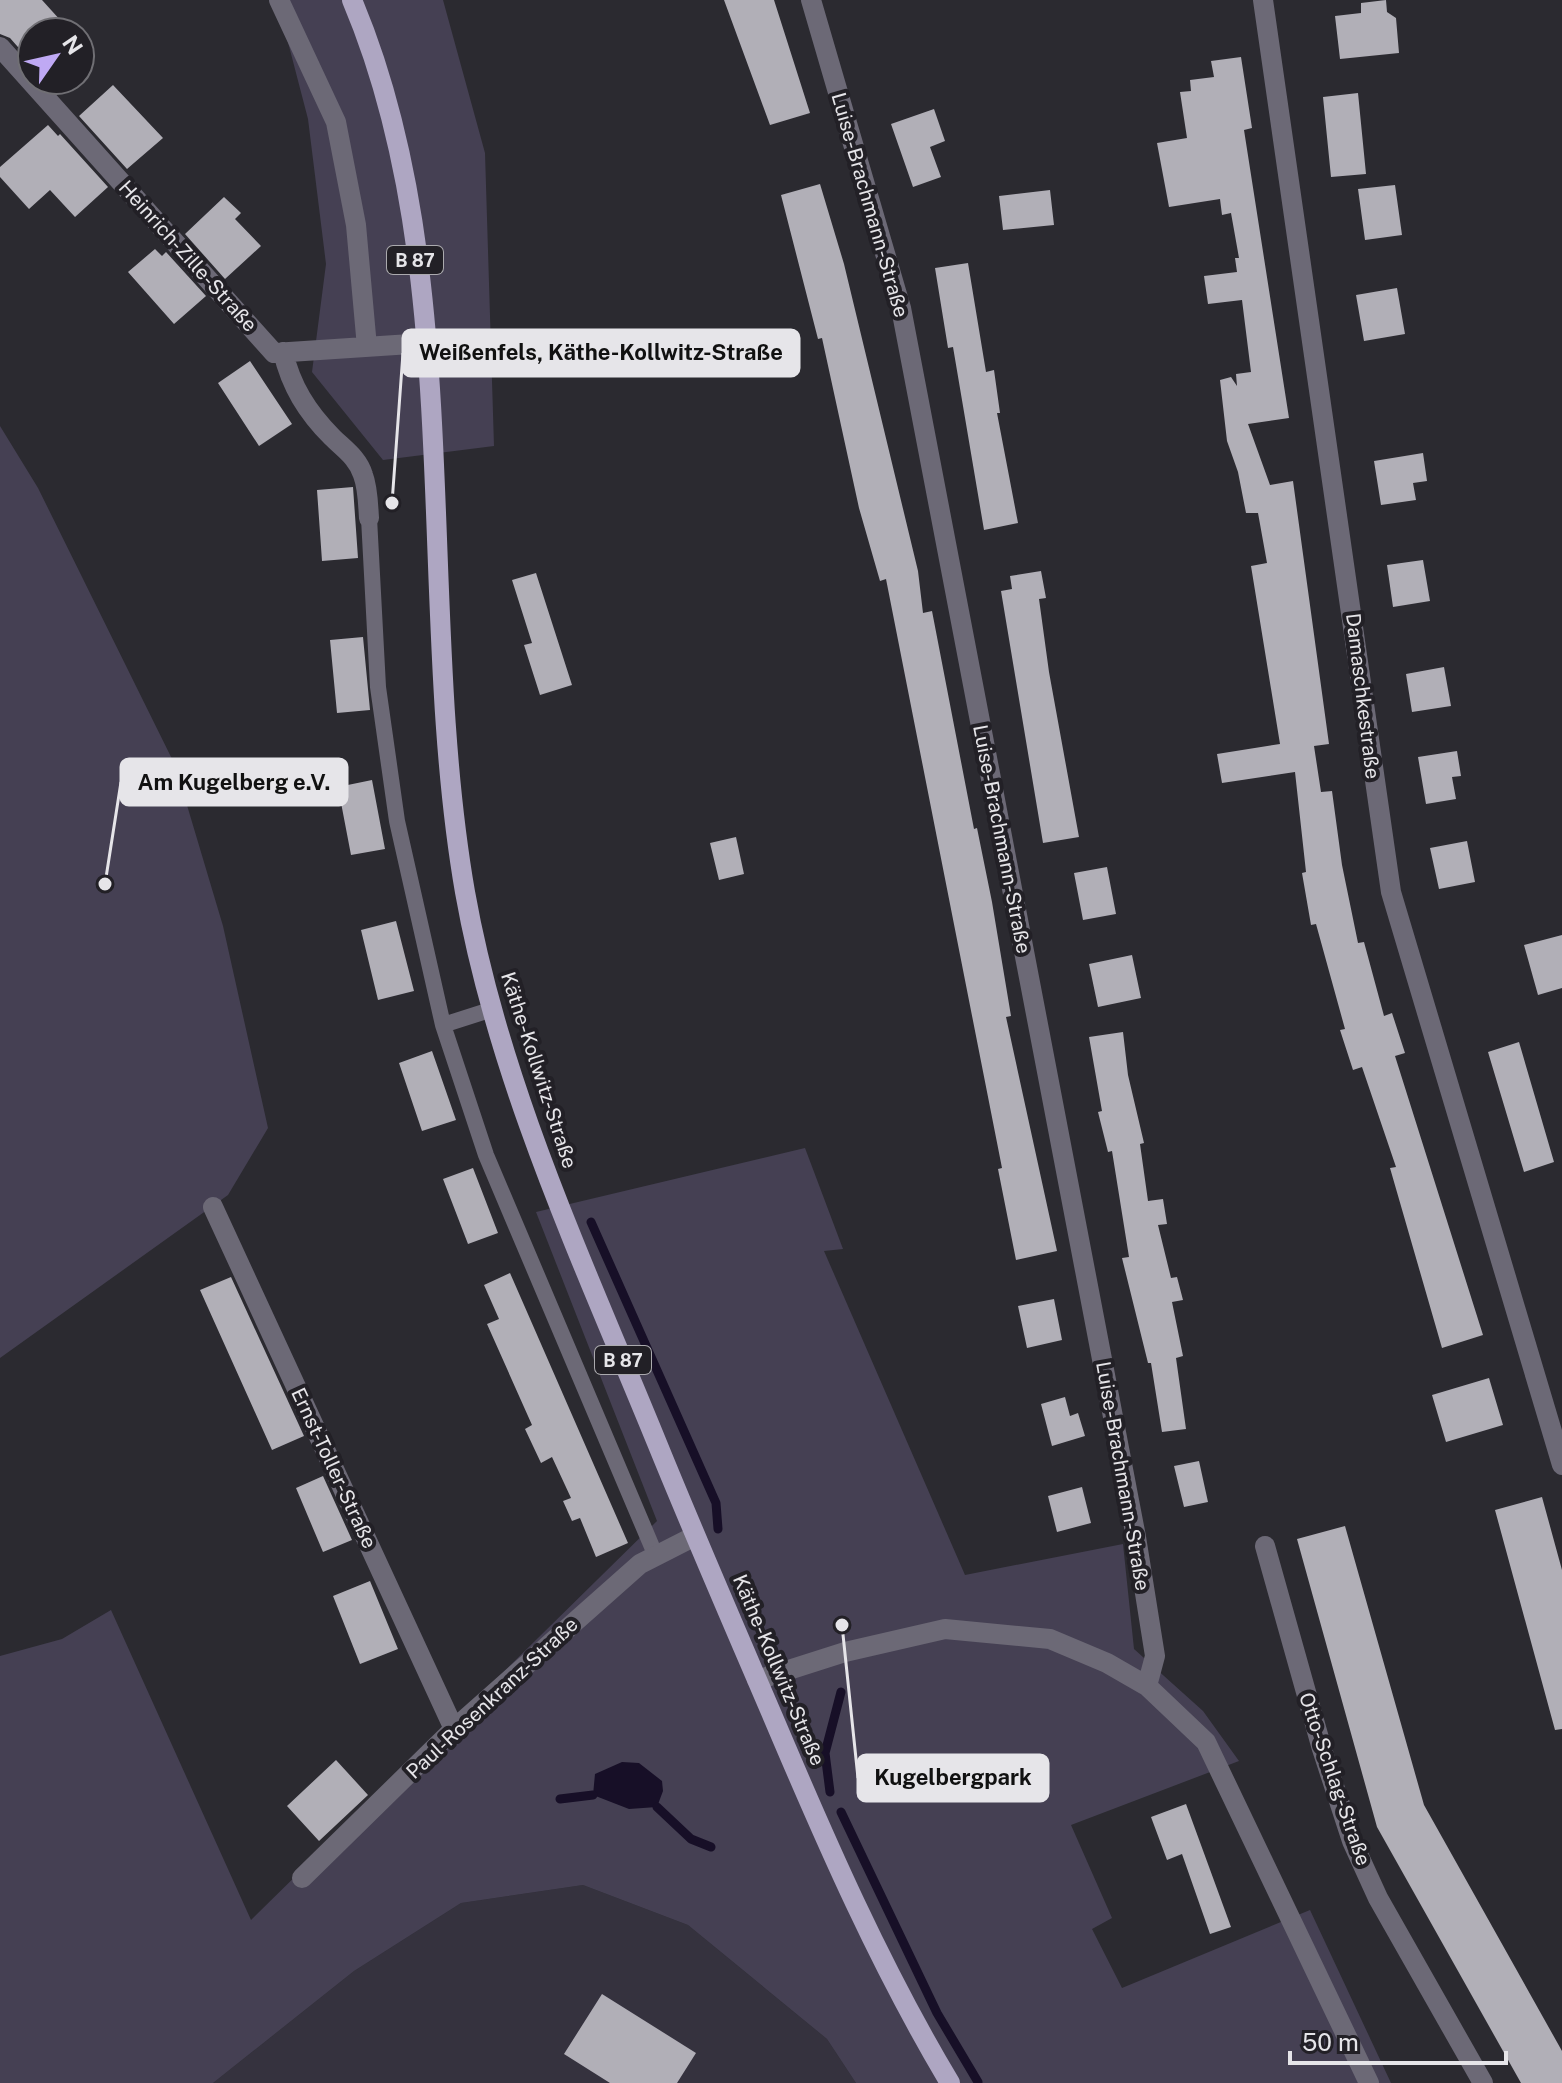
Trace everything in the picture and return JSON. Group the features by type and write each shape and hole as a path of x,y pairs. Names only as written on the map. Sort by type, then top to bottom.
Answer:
{"main road":[{"name":"Käthe-Kollwitz-Straße","path":"352,0 393,115 426,343 443,704 453,805 465,892 493,1009 547,1175 695,1536 849,1894 883,1963 950,2083"}],"street":[{"path":"279,0 336,122 356,225 367,347"},
{"name":"Luise-Brachmann-Straße","path":"811,0 901,308 1136,1537 1155,1656 1147,1686"},
{"name":"Damaschkestraße","path":"1263,0 1391,892 1407,955 1561,1462"},
{"name":"Heinrich-Zille-Straße","path":"0,47 274,353 283,352"},
{"path":"369,518 364,475 354,457 331,436 301,400 290,382 283,352 426,343"},
{"name":"Ernst-Toller-Straße","path":"213,1207 454,1729"},
{"name":"Paul-Rosenkranz-Straße","path":"302,1878 454,1729 655,1554 695,1536"},
{"name":"Otto-Schlag-Straße","path":"1265,1546 1322,1749 1352,1841 1378,1898 1483,2083"},
{"path":"757,1680 845,1652 945,1629 1050,1639 1107,1663 1147,1686 1206,1742 1369,2083"}],"lane":[{"path":"369,518 378,687 395,806 443,1025 486,1155 655,1554"},
{"path":"443,1025 493,1009"}],"shaded area":[{"path":"277,0 443,0 485,153 494,446 383,460 312,372 326,264 308,119"},
{"path":"0,426 38,488 175,765 223,926 268,1128 228,1195 0,1358"},
{"path":"805,1148 843,1249 824,1251 965,1575 1123,1544 1134,1649 1203,1711 1239,1761 1071,1825 1112,1918 1092,1929 1122,1988 1310,1910 1391,2083 856,2083 827,2039 688,1925 583,1885 461,1903 354,1971 213,2083 0,2083 0,1656 62,1639 111,1610 251,1920 657,1521 536,1212"},
{"path":"622,1762 639,1763 662,1781 663,1791 657,1807 629,1809 593,1795 595,1774"},
{"path":"583,1885 688,1925 827,2039 856,2083 213,2083 354,1971 461,1903"}],"building":[{"path":"0,0 42,0 56,16 16,16 16,45 0,34"},
{"path":"724,0 774,0 810,113 770,125"},
{"path":"1386,0 1387,12 1396,18 1399,53 1340,59 1335,16 1361,13 1361,3"},
{"path":"1241,57 1252,128 1244,130 1289,418 1248,424 1270,485 1293,481 1329,744 1314,746 1321,792 1332,791 1342,865 1358,943 1364,942 1384,1016 1392,1013 1405,1053 1395,1056 1483,1335 1442,1348 1390,1168 1396,1167 1362,1067 1353,1070 1340,1030 1345,1029 1316,924 1311,925 1302,873 1306,872 1295,772 1222,783 1217,754 1280,744 1251,566 1267,563 1258,513 1246,513 1238,472 1227,441 1220,380 1231,377 1237,386 1236,374 1251,372 1242,300 1208,304 1204,276 1237,272 1235,258 1239,258 1231,213 1222,215 1220,199 1169,207 1157,143 1187,138 1180,92 1191,91 1190,80 1214,77 1211,61"},
{"path":"113,85 163,138 127,169 79,116"},
{"path":"1358,93 1366,174 1331,177 1323,97"},
{"path":"934,109 945,141 930,147 941,177 913,187 891,124"},
{"path":"48,125 108,187 75,217 50,190 29,209 0,177 0,167"},
{"path":"820,184 844,264 918,571 923,613 932,611 974,829 977,828 992,902 1011,1016 1006,1017 1057,1251 1016,1260 998,1169 1002,1168 886,579 880,581 859,508 822,338 818,339 781,195"},
{"path":"1395,185 1402,235 1365,240 1358,189"},
{"path":"1050,190 1054,225 1003,230 999,196"},
{"path":"224,197 241,213 235,219 261,246 225,279 185,234"},
{"path":"155,249 162,256 166,252 206,296 174,324 128,272"},
{"path":"968,263 986,372 994,370 1000,413 997,413 1018,523 984,530 953,347 948,348 935,268"},
{"path":"1397,288 1405,334 1364,341 1356,295"},
{"path":"250,361 292,424 259,446 218,383"},
{"path":"1423,453 1427,481 1413,483 1416,500 1381,505 1374,461"},
{"path":"353,487 358,558 322,561 317,490"},
{"path":"1423,560 1430,601 1393,607 1387,565"},
{"path":"1041,571 1046,598 1039,599 1049,672 1079,837 1043,843 1001,591 1012,589 1010,576"},
{"path":"536,573 572,685 540,695 524,645 532,643 512,580"},
{"path":"363,637 370,710 337,713 330,640"},
{"path":"1444,667 1451,706 1412,712 1406,674"},
{"path":"1457,751 1461,776 1452,777 1456,799 1426,804 1418,757"},
{"path":"372,780 385,849 351,855 338,787"},
{"path":"736,837 744,874 719,880 710,843"},
{"path":"1467,841 1475,882 1439,889 1430,848"},
{"path":"1107,867 1116,914 1083,920 1074,873"},
{"path":"396,921 414,991 378,1000 361,930"},
{"path":"1562,935 1562,988 1538,995 1524,945"},
{"path":"1132,955 1141,998 1098,1007 1089,964"},
{"path":"1123,1032 1128,1075 1144,1143 1140,1144 1148,1201 1163,1199 1167,1224 1158,1225 1171,1278 1177,1277 1183,1300 1172,1302 1183,1356 1176,1358 1186,1429 1162,1432 1151,1363 1148,1363 1122,1258 1129,1257 1112,1151 1108,1152 1098,1112 1102,1111 1089,1037"},
{"path":"1519,1042 1554,1162 1524,1172 1488,1052"},
{"path":"432,1051 456,1120 422,1131 399,1063"},
{"path":"473,1168 498,1233 468,1244 443,1179"},
{"path":"510,1273 628,1543 596,1557 580,1518 572,1521 563,1501 571,1498 552,1457 541,1463 525,1429 532,1425 487,1324 499,1319 484,1285"},
{"path":"231,1277 304,1436 272,1450 200,1290"},
{"path":"1054,1299 1062,1340 1027,1348 1018,1306"},
{"path":"1489,1378 1503,1425 1446,1442 1432,1395"},
{"path":"1065,1397 1070,1416 1078,1413 1085,1436 1052,1446 1041,1404"},
{"path":"1199,1461 1208,1502 1184,1507 1174,1466"},
{"path":"323,1476 352,1540 323,1552 296,1488"},
{"path":"1082,1487 1091,1523 1057,1532 1048,1496"},
{"path":"1542,1497 1562,1570 1562,1729 1555,1730 1495,1510"},
{"path":"1345,1526 1424,1805 1562,2051 1562,2083 1521,2083 1377,1827 1297,1539"},
{"path":"370,1581 398,1649 360,1664 333,1596"},
{"path":"336,1760 368,1795 319,1841 287,1806"},
{"path":"1186,1804 1231,1927 1210,1934 1182,1854 1167,1860 1151,1817"},
{"path":"602,1994 696,2053 677,2083 610,2083 564,2054"}],"waterway":[{"path":"591,1222 716,1503 718,1529"},
{"path":"830,1792 825,1753 841,1692"},
{"path":"560,1799 593,1795"},
{"path":"657,1807 691,1839 711,1847"},
{"path":"841,1812 937,2013 978,2082"}],"place":[{"name":"Weißenfels, Käthe-Kollwitz-Straße","path":"392,503"},
{"name":"Am Kugelberg e.V.","path":"105,884"},
{"name":"Kugelbergpark","path":"842,1625"}]}
